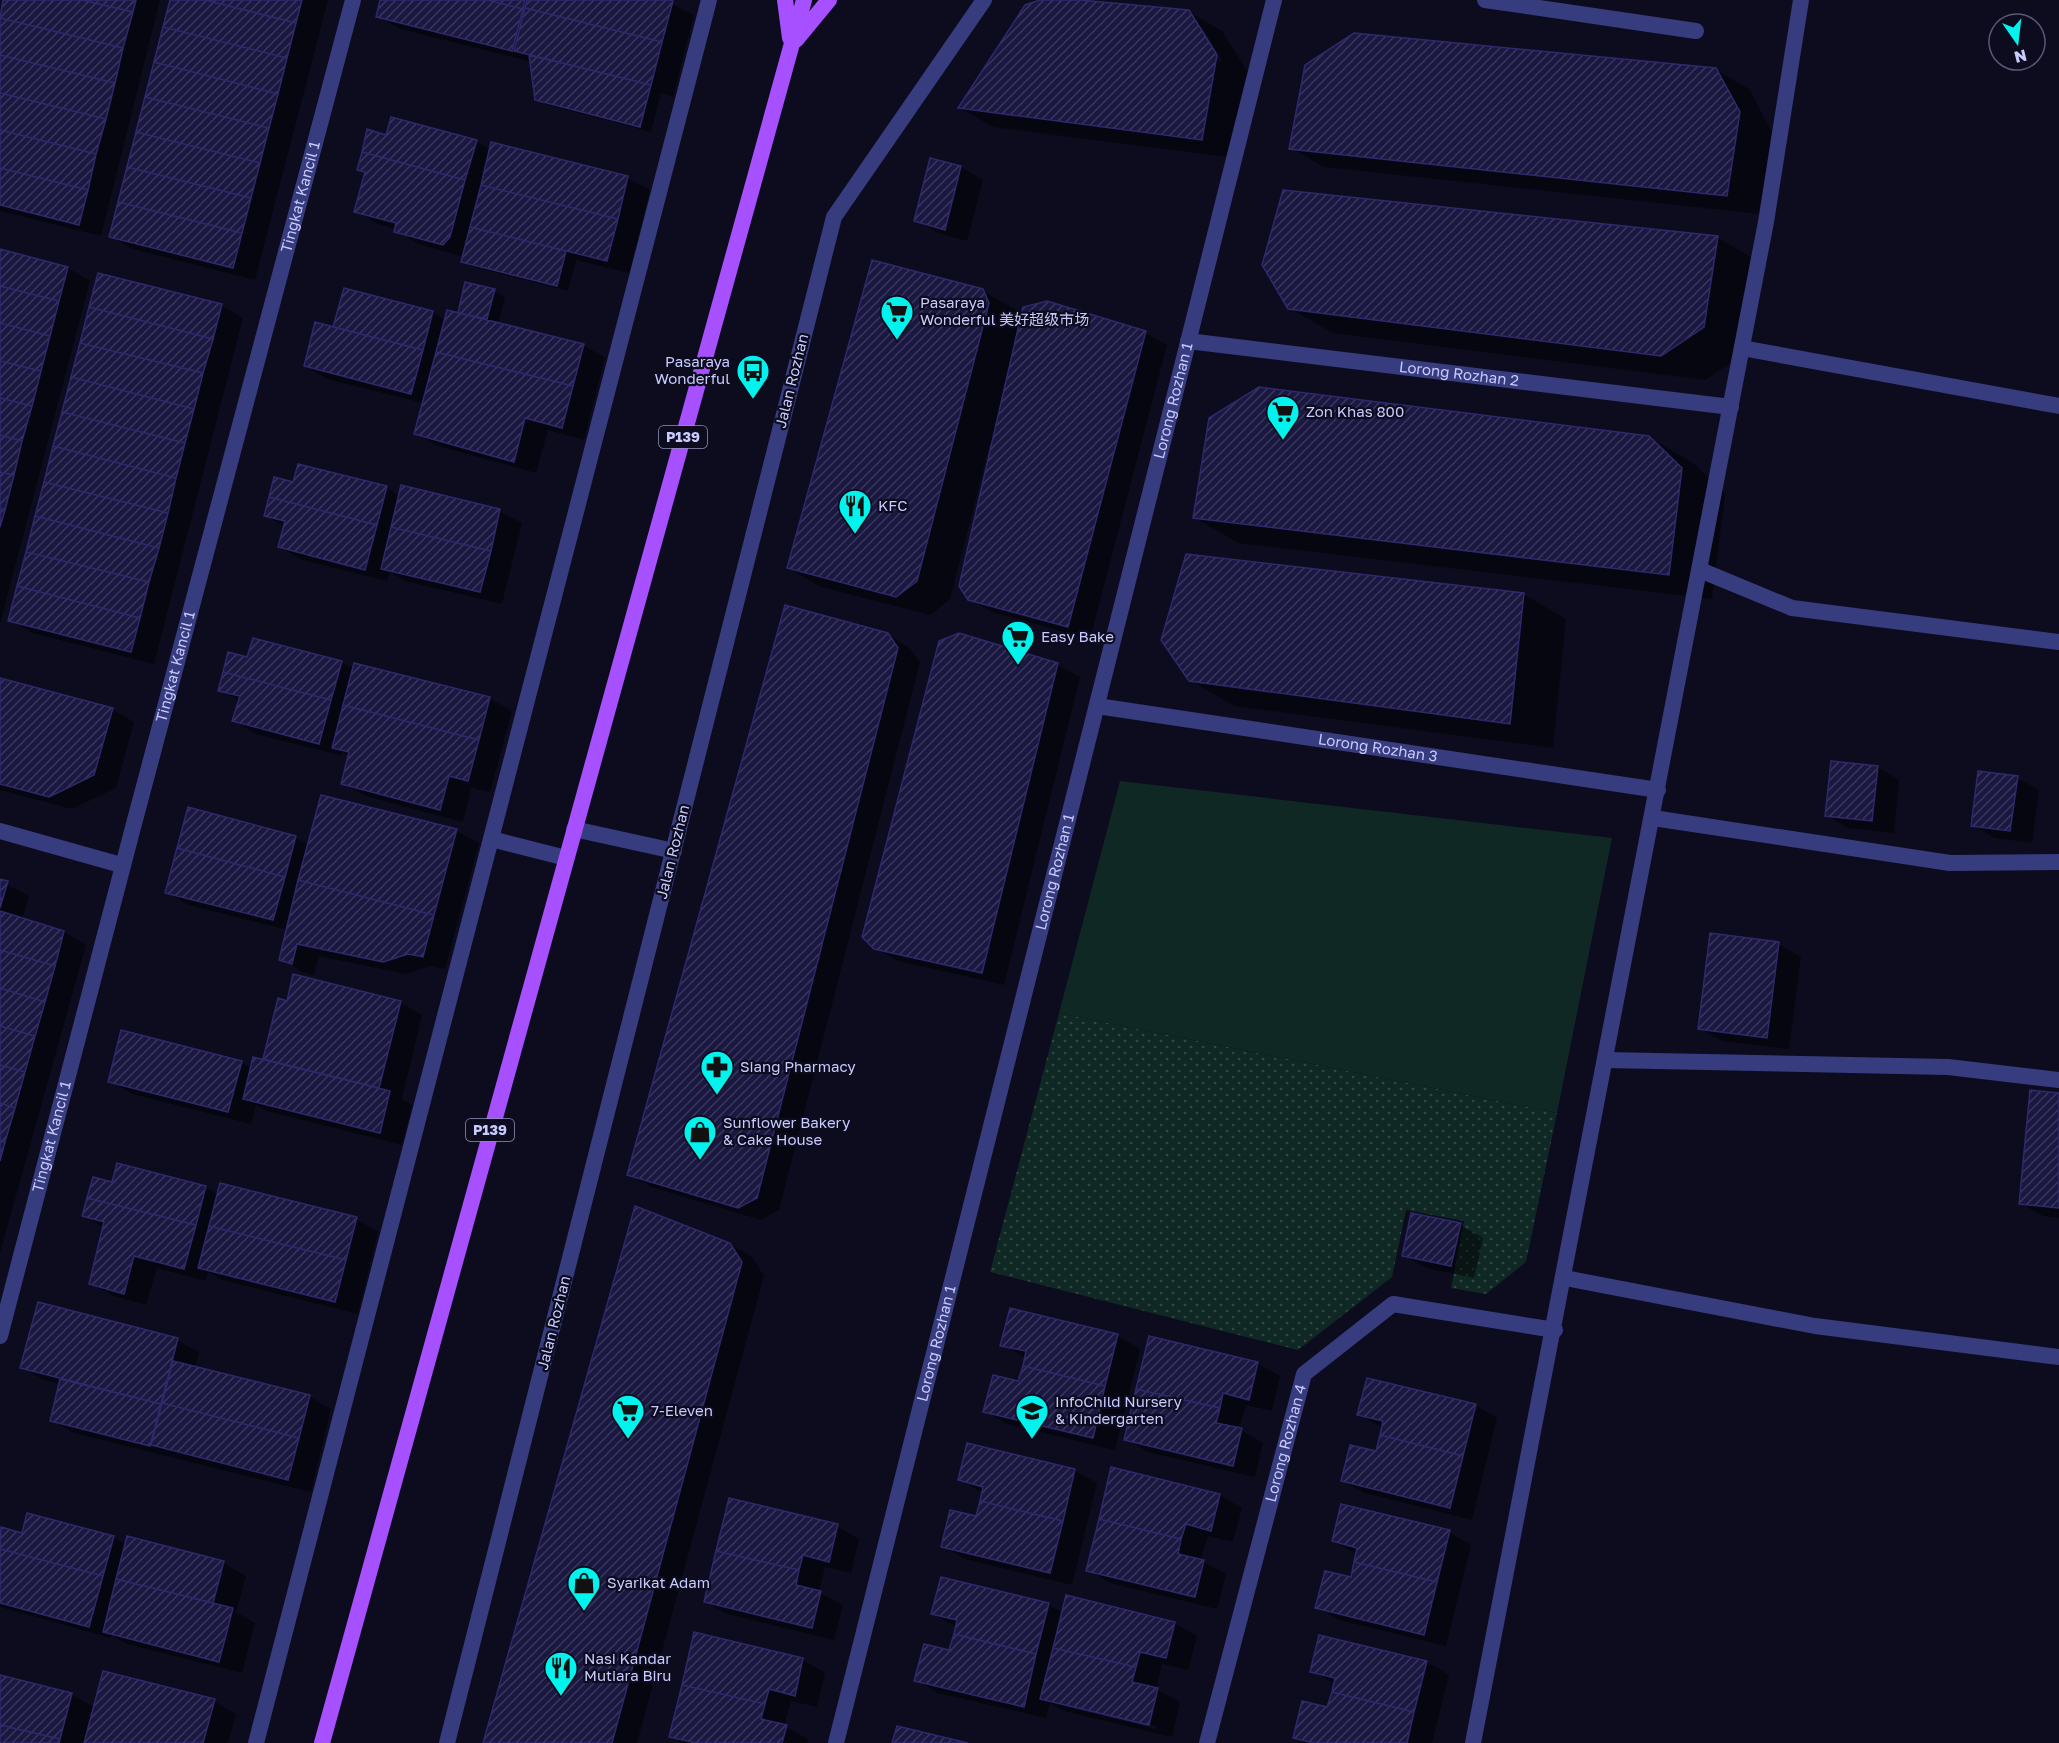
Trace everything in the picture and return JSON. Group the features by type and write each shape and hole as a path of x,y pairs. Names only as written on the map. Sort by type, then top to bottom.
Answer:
{"main road":[{"path":"785,0 791,45"},
{"name":"P139","path":"322,1743 804,0"},
{"path":"791,45 830,0"}],"street":[{"name":"Tingkat Kancil 1","path":"0,1335 121,865 172,684 353,0"},
{"path":"256,1743 709,0"},
{"name":"Jalan Rozhan","path":"447,1743 834,217 984,0"},
{"name":"Lorong Rozhan 1","path":"836,1743 1097,706 1106,658 1274,0"},
{"path":"1485,0 1696,31"},
{"path":"1473,1743 1555,1330 1766,222 1801,0"},
{"name":"Lorong Rozhan 2","path":"1188,342 1731,407"},
{"path":"1742,348 2059,406"},
{"path":"1700,570 1792,608 2059,642"},
{"name":"Lorong Rozhan 3","path":"1097,706 1658,790"},
{"path":"1653,818 1950,863 2059,862"},
{"path":"574,829 674,851"},
{"path":"0,831 121,865"},
{"path":"491,839 566,858"},
{"path":"1606,1060 1948,1067 2059,1080"},
{"path":"1564,1278 1815,1326 2059,1357"},
{"name":"Lorong Rozhan 4","path":"1207,1743 1304,1374 1393,1304 1555,1330"}],"green space":[{"path":"1120,781 1612,838 1557,1113 1059,1013"},
{"path":"1059,1013 1557,1113 1526,1262 1486,1294 1451,1288 1464,1221 1406,1210 1392,1277 1298,1350 990,1272"}],"building":[{"path":"3,0 82,0 133,12 123,48 0,18"},
{"path":"82,0 136,0 133,12"},
{"path":"170,0 205,0 296,23 287,58 163,27"},
{"path":"205,0 302,0 296,23"},
{"path":"380,0 488,0 523,9 512,51 376,17"},
{"path":"488,0 525,0 523,9"},
{"path":"527,0 673,1 662,42 525,8"},
{"path":"1040,0 1080,0 1189,10 1217,55 1202,140 958,108 1025,5"},
{"path":"525,8 662,42 651,85 514,51"},
{"path":"0,18 123,48 115,83 0,55"},
{"path":"163,27 287,58 278,94 154,62"},
{"path":"1354,33 1716,68 1740,112 1727,196 1289,149 1305,65"},
{"path":"0,55 115,83 106,119 0,93"},
{"path":"529,55 651,85 640,127 535,100"},
{"path":"154,62 278,94 269,128 145,97"},
{"path":"0,93 106,119 96,154 0,130"},
{"path":"145,97 269,128 260,163 136,132"},
{"path":"391,117 477,140 465,180 362,152 367,129 386,135"},
{"path":"0,130 96,154 88,190 0,168"},
{"path":"136,132 260,163 251,198 127,167"},
{"path":"491,142 628,176 618,219 481,185"},
{"path":"362,152 465,180 450,237 443,245 394,232 396,223 354,212 365,172 357,170"},
{"path":"930,158 961,166 945,230 914,221"},
{"path":"127,167 251,198 242,233 118,202"},
{"path":"0,168 88,190 79,225 0,205"},
{"path":"481,185 618,219 607,261 470,227"},
{"path":"1283,190 1718,236 1704,327 1661,356 1288,309 1262,265"},
{"path":"118,202 242,233 233,268 109,237"},
{"path":"470,227 566,251 557,286 461,262"},
{"path":"0,249 68,267 59,301 0,286"},
{"path":"872,260 983,289 989,303 917,581 896,597 787,568"},
{"path":"98,273 222,304 213,339 89,307"},
{"path":"465,282 495,289 487,319 458,313"},
{"path":"0,286 59,301 50,336 0,323"},
{"path":"344,288 433,311 423,350 333,327"},
{"path":"1047,301 1146,331 1068,627 968,600 959,586 1023,307"},
{"path":"89,307 213,339 203,373 80,343"},
{"path":"447,310 584,344 573,386 436,352"},
{"path":"315,322 423,350 411,394 304,366"},
{"path":"0,323 50,336 41,371 0,361"},
{"path":"80,343 203,373 194,409 71,377"},
{"path":"436,352 573,386 562,428 525,418 514,462 414,434"},
{"path":"0,361 41,371 32,406 0,398"},
{"path":"71,377 194,409 185,443 62,412"},
{"path":"1259,387 1649,436 1682,468 1669,575 1193,518 1209,418"},
{"path":"0,398 32,406 22,441 0,435"},
{"path":"62,412 185,443 176,478 53,446"},
{"path":"0,435 22,441 14,475 0,472"},
{"path":"53,446 176,478 168,513 44,482"},
{"path":"298,464 387,486 377,525 269,497 274,477 293,482"},
{"path":"0,472 14,475 5,510 0,509"},
{"path":"44,482 168,513 159,548 35,516"},
{"path":"401,485 500,509 491,551 391,527"},
{"path":"269,497 377,525 365,570 278,547 285,521 264,516"},
{"path":"0,509 5,510 0,527"},
{"path":"35,516 159,548 149,582 26,552"},
{"path":"391,527 491,551 480,592 381,569"},
{"path":"26,552 149,582 140,618 17,586"},
{"path":"1186,554 1524,593 1510,724 1189,681 1161,640"},
{"path":"17,586 140,618 131,652 8,621"},
{"path":"785,605 888,633 898,648 757,1198 738,1208 627,1175"},
{"path":"959,633 1058,663 982,973 874,949 862,937 939,641"},
{"path":"253,638 342,661 331,700 223,672 228,652 247,657"},
{"path":"354,663 490,697 479,740 343,705"},
{"path":"223,672 331,700 319,744 232,721 240,696 218,691"},
{"path":"0,678 113,708 94,775 49,797 0,784"},
{"path":"343,705 479,740 468,781 449,776 440,810 341,784 349,752 332,748"},
{"path":"1831,761 1878,766 1872,821 1825,816"},
{"path":"1978,771 2018,776 2010,831 1971,826"},
{"path":"321,795 457,829 434,915 298,880"},
{"path":"188,807 296,836 285,877 177,848"},
{"path":"177,848 285,877 273,920 165,893"},
{"path":"0,879 8,881 0,908"},
{"path":"298,880 434,915 423,957 408,954 383,962 297,944 292,964 279,960"},
{"path":"0,911 64,931 55,966 0,950"},
{"path":"1710,933 1779,942 1767,1038 1698,1029"},
{"path":"0,950 55,966 45,1002 0,988"},
{"path":"293,974 401,1001 379,1088 263,1059 278,998 287,1001"},
{"path":"0,988 45,1002 35,1036 0,1026"},
{"path":"0,1026 35,1036 25,1072 0,1065"},
{"path":"121,1030 242,1061 228,1112 108,1082"},
{"path":"253,1057 390,1091 380,1133 243,1099"},
{"path":"0,1065 25,1072 15,1108 0,1103"},
{"path":"2030,1090 2059,1093 2059,1208 2019,1204"},
{"path":"0,1103 15,1108 5,1142 0,1141"},
{"path":"0,1141 5,1142 0,1161"},
{"path":"117,1163 206,1186 196,1225 87,1198 93,1177 112,1182"},
{"path":"220,1183 357,1217 346,1260 209,1226"},
{"path":"87,1198 196,1225 184,1269 134,1256 124,1294 89,1284 104,1222 82,1216"},
{"path":"635,1206 730,1243 742,1262 612,1743 483,1743"},
{"path":"1411,1213 1461,1223 1451,1266 1402,1256"},
{"path":"209,1226 346,1260 335,1302 198,1268"},
{"path":"38,1302 178,1338 161,1404 20,1368"},
{"path":"1010,1308 1118,1334 1105,1386 1023,1366 1026,1351 1000,1346"},
{"path":"1149,1336 1258,1362 1249,1400 1223,1393 1220,1408 1136,1389"},
{"path":"173,1361 310,1395 299,1438 162,1403"},
{"path":"1023,1366 1105,1386 1093,1438 983,1412 993,1375 1018,1381"},
{"path":"1367,1378 1476,1404 1463,1456 1380,1435 1383,1421 1357,1415"},
{"path":"60,1379 161,1404 150,1446 50,1421"},
{"path":"1136,1389 1220,1408 1216,1423 1242,1428 1233,1466 1124,1440"},
{"path":"162,1403 299,1438 288,1480 151,1445"},
{"path":"1380,1435 1463,1456 1450,1508 1341,1481 1350,1445 1376,1451"},
{"path":"967,1443 1075,1469 1063,1521 980,1501 983,1487 958,1480"},
{"path":"1111,1467 1220,1494 1211,1531 1186,1524 1181,1539 1099,1519"},
{"path":"729,1498 838,1524 829,1562 803,1555 799,1570 716,1551"},
{"path":"980,1501 1063,1521 1050,1573 941,1547 950,1510 976,1516"},
{"path":"1341,1504 1450,1530 1437,1582 1354,1562 1357,1548 1332,1541"},
{"path":"27,1513 114,1536 103,1576 0,1549 1,1527 22,1533"},
{"path":"1099,1519 1181,1539 1178,1554 1204,1560 1195,1597 1086,1571"},
{"path":"127,1536 224,1561 213,1603 116,1579"},
{"path":"0,1549 103,1576 89,1627 0,1603"},
{"path":"716,1551 799,1570 796,1585 821,1591 812,1628 704,1602"},
{"path":"1354,1562 1437,1582 1424,1635 1315,1608 1325,1571 1351,1577"},
{"path":"941,1577 1049,1603 1036,1654 954,1634 957,1620 931,1614"},
{"path":"116,1579 233,1608 219,1662 103,1632"},
{"path":"1066,1595 1175,1622 1166,1658 1140,1652 1136,1667 1053,1648"},
{"path":"694,1632 803,1658 795,1696 769,1689 765,1704 682,1685"},
{"path":"954,1634 1036,1654 1024,1707 914,1681 924,1644 949,1650"},
{"path":"1319,1635 1427,1661 1414,1712 1332,1692 1335,1678 1310,1672"},
{"path":"1053,1648 1136,1667 1132,1682 1158,1688 1149,1725 1040,1699"},
{"path":"103,1671 215,1699 203,1743 84,1743"},
{"path":"0,1675 72,1693 60,1739 0,1725"},
{"path":"682,1685 765,1704 761,1719 787,1725 782,1743 696,1743 669,1737"},
{"path":"1332,1692 1414,1712 1407,1743 1314,1743 1293,1738 1302,1701 1327,1707"},
{"path":"0,1725 60,1739 59,1743 0,1743"},
{"path":"897,1726 968,1743 892,1743"}],"place":[{"name":"Pasaraya Wonderful 美好超级市场","path":"897,341"},
{"name":"Pasaraya Wonderful","path":"753,400"},
{"name":"Zon Khas 800","path":"1283,441"},
{"name":"KFC","path":"855,535"},
{"name":"Easy Bake","path":"1018,666"},
{"name":"Siang Pharmacy","path":"717,1096"},
{"name":"Sunflower Bakery & Cake House","path":"700,1161"},
{"name":"7-Eleven","path":"628,1440"},
{"name":"InfoChild Nursery & Kindergarten","path":"1032,1440"},
{"name":"Syarikat Adam","path":"584,1612"},
{"name":"Nasi Kandar Mutiara Biru","path":"561,1697"}]}
